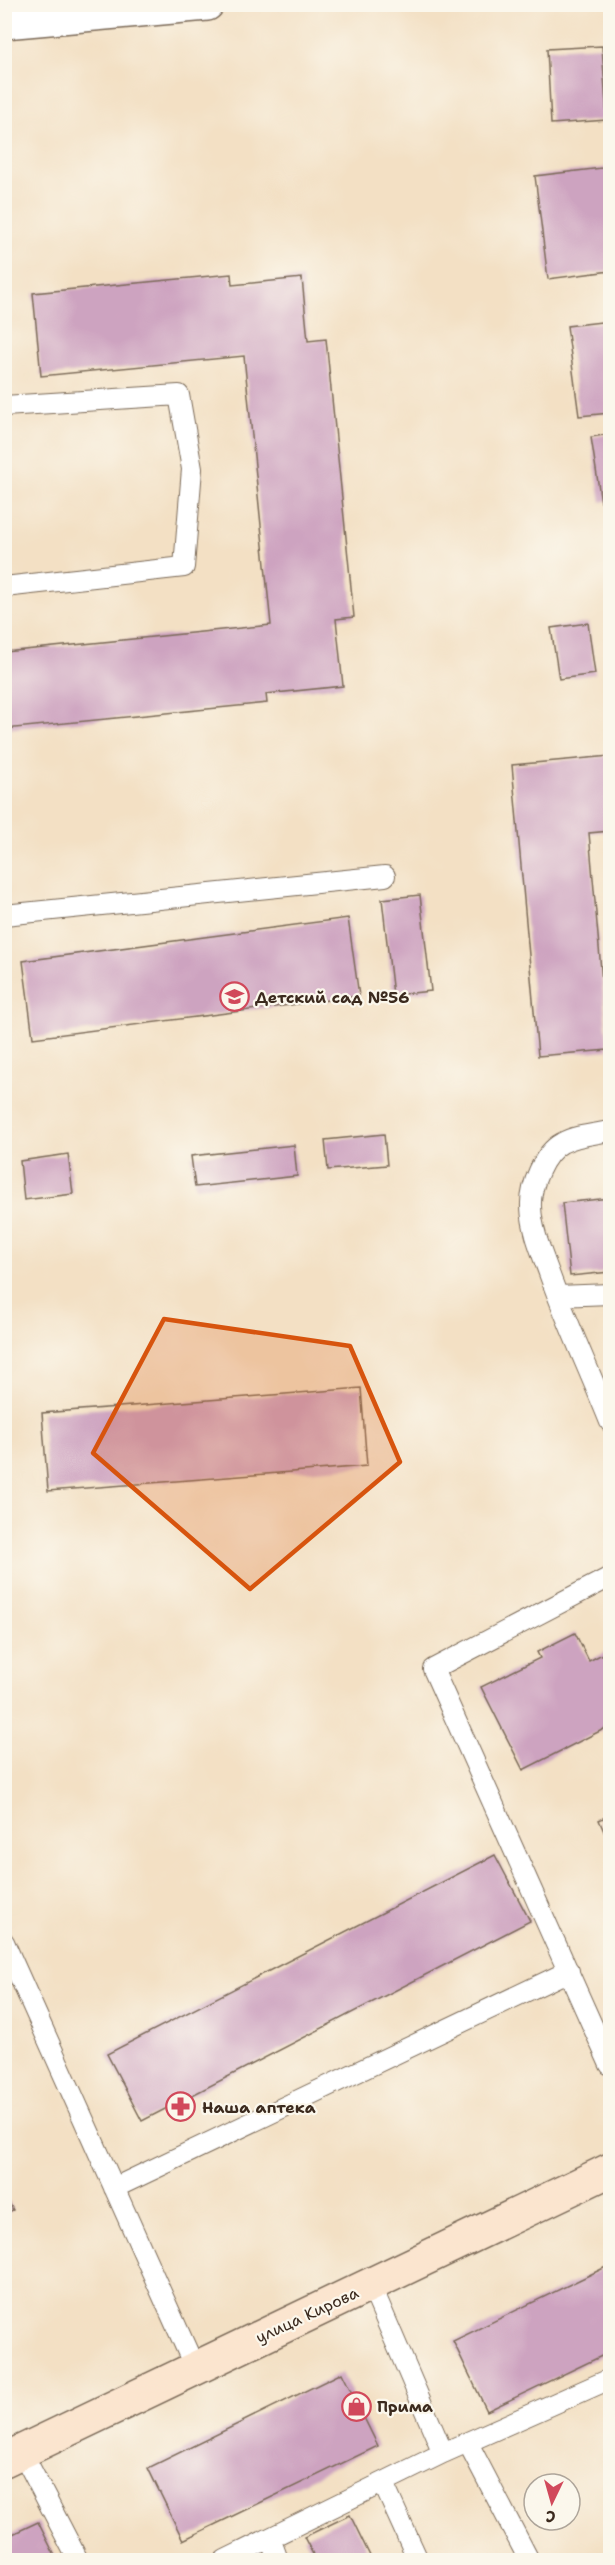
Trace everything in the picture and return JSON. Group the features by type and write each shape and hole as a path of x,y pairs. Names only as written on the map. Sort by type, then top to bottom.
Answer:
{"main road":[{"name":"улица Кирова","path":"13,2456 610,2170"}],"street":[{"path":"4,22 207,4"}],"lane":[{"path":"4,406 179,395 192,469 184,567 4,586"},
{"path":"4,915 385,876"},
{"path":"610,1131 584,1135 560,1143 540,1166 531,1205 534,1232 610,1422"},
{"path":"558,1296 610,1294"},
{"path":"610,1577 433,1669 610,2065"},
{"path":"4,1942 195,2368"},
{"path":"114,2188 568,1971"},
{"path":"371,2285 443,2453"},
{"path":"225,2560 443,2453 468,2444 610,2379"},
{"path":"468,2444 529,2560"},
{"path":"13,2456 78,2560"},
{"path":"383,2482 418,2560"},
{"path":"270,2538 278,2560"}],"highlighted area":[{"path":"164,1319 350,1346 400,1462 250,1589 93,1453"}],"building":[{"path":"602,46 607,120 551,124 547,49"},
{"path":"610,167 610,271 548,279 535,176"},
{"path":"231,274 232,285 302,278 308,341 326,339 354,617 336,619 343,686 266,694 267,703 5,729 5,652 271,625 244,356 41,376 33,293"},
{"path":"610,321 610,413 579,416 567,326"},
{"path":"610,434 610,500 601,502 591,437"},
{"path":"588,623 595,674 559,679 551,628"},
{"path":"610,756 610,831 589,833 608,1050 538,1056 512,765"},
{"path":"420,895 431,991 393,995 382,899"},
{"path":"348,918 359,996 33,1038 23,961"},
{"path":"384,1134 387,1165 328,1170 325,1140"},
{"path":"294,1145 297,1176 195,1187 191,1156"},
{"path":"68,1154 73,1194 24,1200 20,1161"},
{"path":"610,1198 610,1272 570,1276 562,1203"},
{"path":"361,1388 367,1466 48,1491 42,1413"},
{"path":"575,1633 589,1661 610,1650 610,1726 523,1770 481,1687 540,1658 537,1652"},
{"path":"610,1815 610,1845 599,1820"},
{"path":"495,1855 530,1921 142,2121 107,2054"},
{"path":"4,2194 13,2210 4,2214"},
{"path":"610,2265 610,2352 487,2411 453,2341"},
{"path":"342,2373 378,2446 183,2540 148,2468"},
{"path":"350,2515 372,2560 316,2560 304,2537"},
{"path":"38,2522 57,2560 4,2560 4,2538"}],"place":[{"name":"Детский сад №56","path":"234,997"},
{"name":"Наша аптека","path":"181,2107"},
{"name":"Прима","path":"356,2406"}]}
